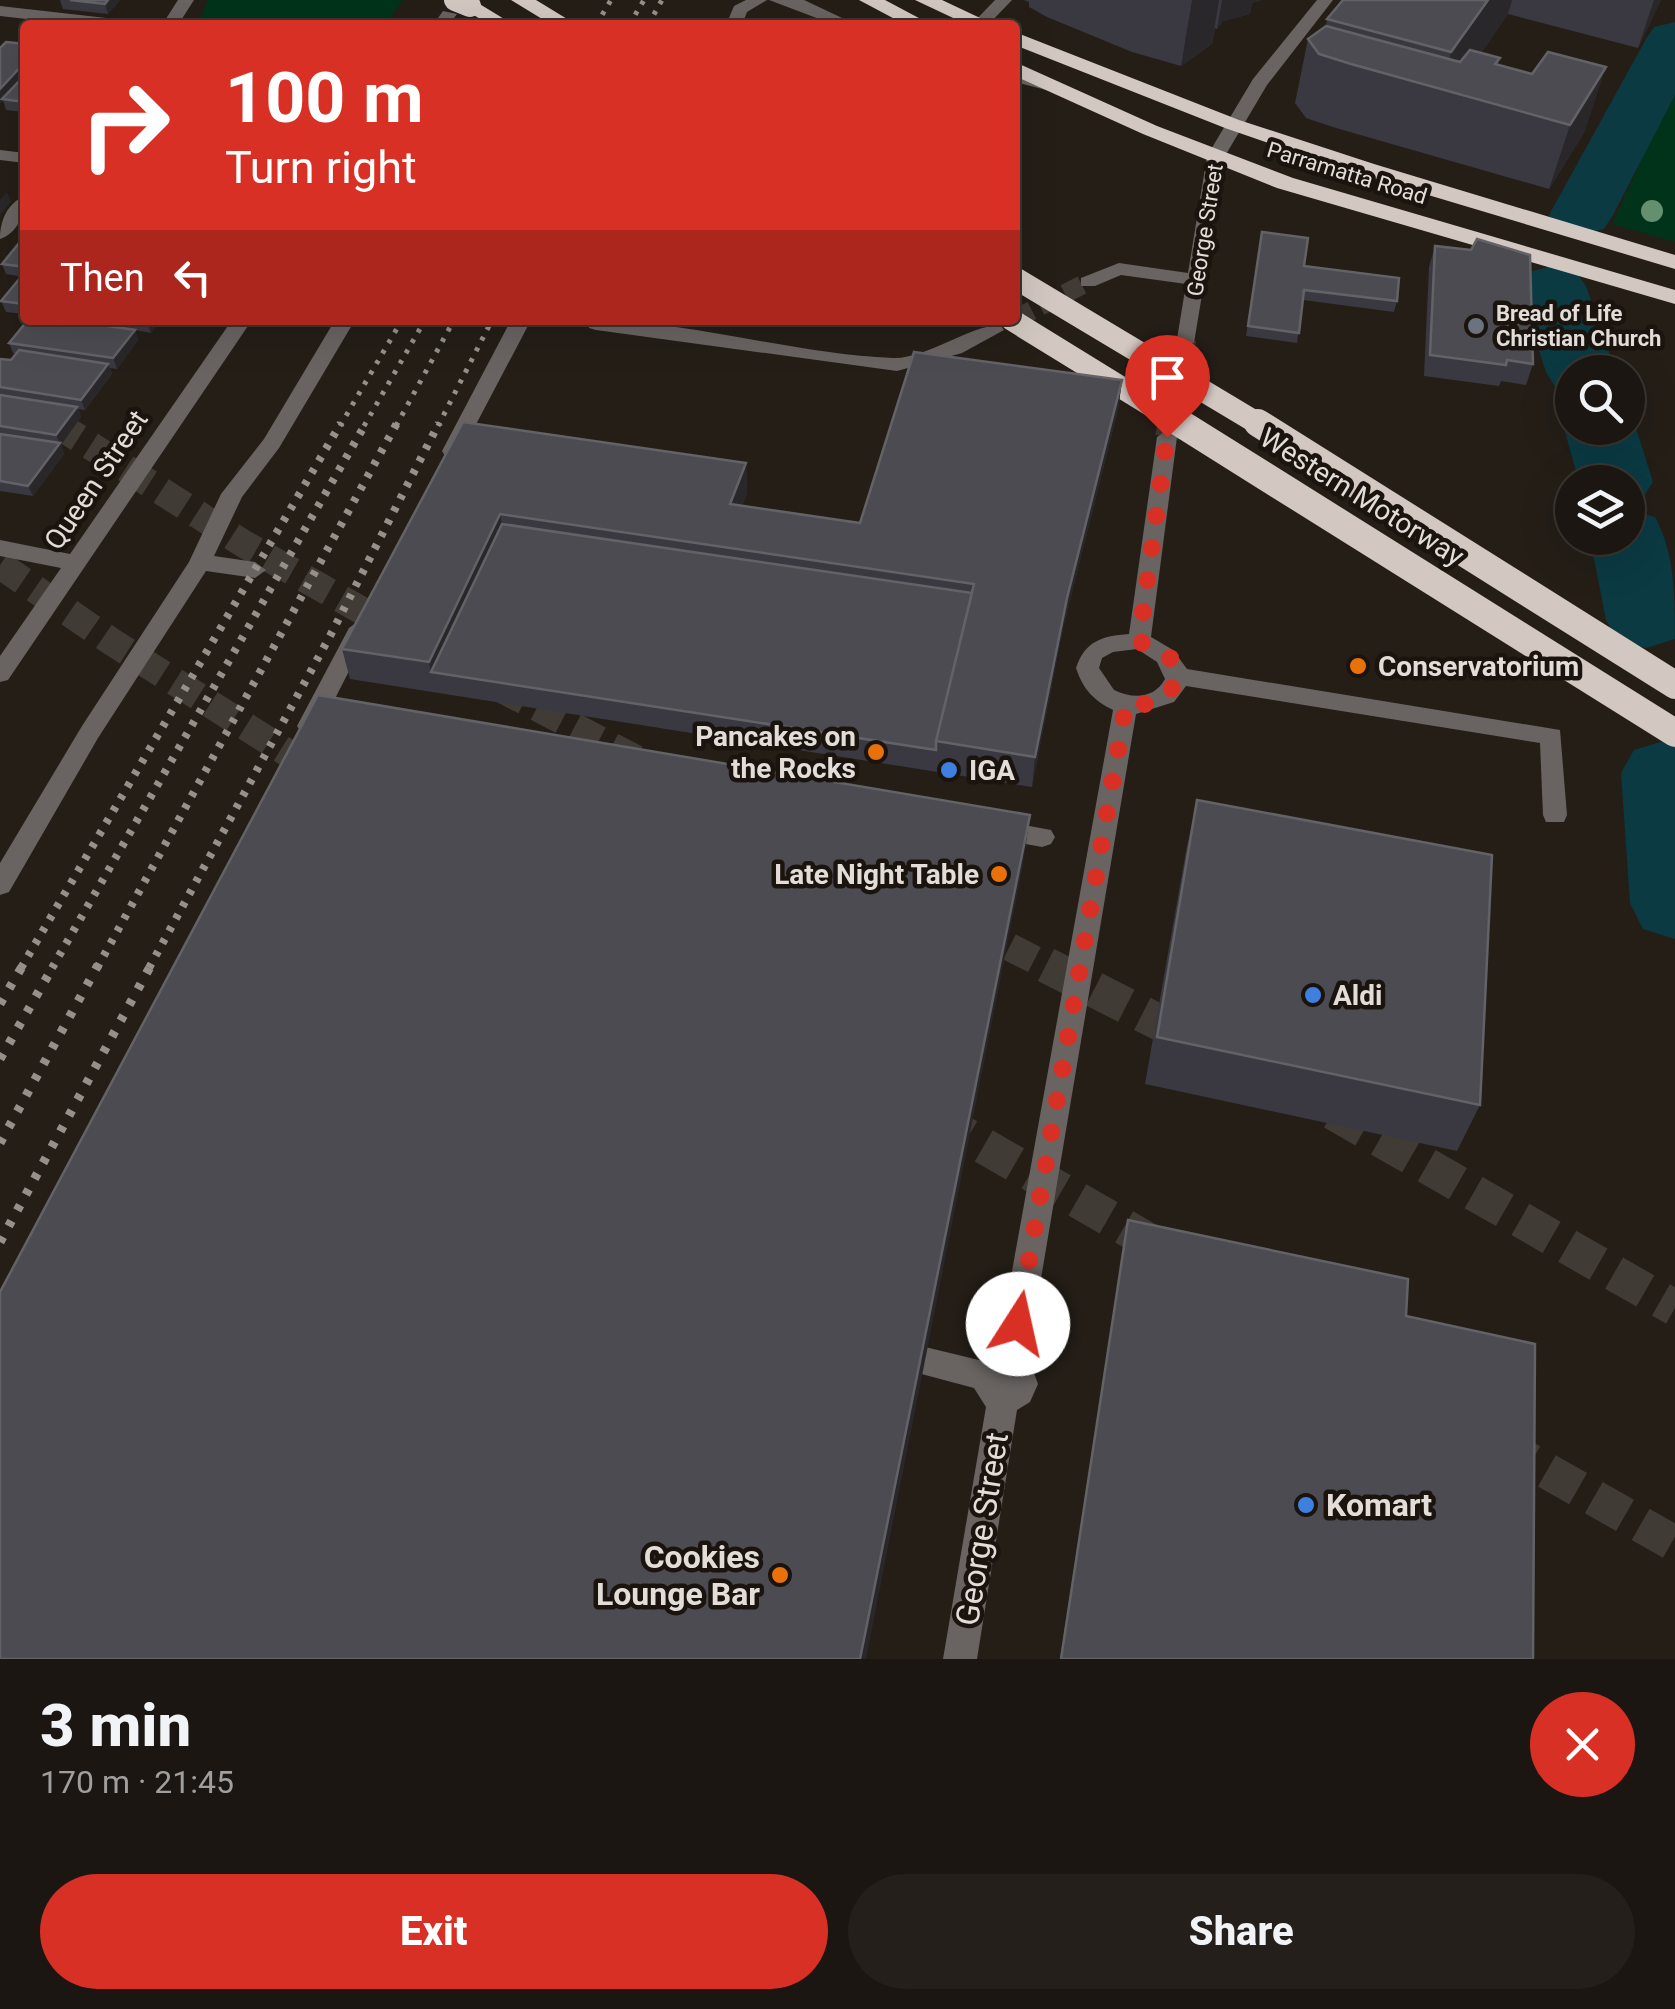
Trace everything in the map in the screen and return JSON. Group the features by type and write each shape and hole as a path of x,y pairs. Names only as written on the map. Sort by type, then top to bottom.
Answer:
{"highway":[{"path":"522,0 558,20"},
{"path":"869,0 911,20"},
{"path":"925,0 972,20"},
{"path":"455,9 489,20"},
{"name":"Parramatta Road","path":"1020,40 1232,124 1366,169 1675,262"},
{"name":"Parramatta Road","path":"1020,70 1285,182 1675,296"},
{"path":"1366,169 1477,217 1675,280"},
{"name":"Western Motorway","path":"1020,281 1251,419 1675,684"},
{"name":"Western Motorway","path":"1003,325 1478,606 1675,734"}],"street":[{"path":"736,20 740,10 758,0"},
{"path":"777,0 793,1 837,20"},
{"path":"985,20 1004,0"},
{"name":"George Street","path":"1187,339 1216,156 1258,83 1325,0"},
{"path":"0,10 83,20"},
{"path":"1020,78 1059,88"},
{"path":"0,233 20,208"},
{"path":"1088,282 1119,269 1197,280"},
{"name":"Queen Street","path":"0,674 239,325"},
{"path":"0,885 90,732 200,562 232,494 272,444 342,325"},
{"path":"443,469 518,325"},
{"path":"618,325 896,364 954,350 1003,325"},
{"path":"1139,641 1167,437"},
{"path":"0,548 76,562"},
{"path":"200,562 255,570"},
{"path":"299,746 371,607"},
{"path":"1122,640 1139,641 1170,658 1176,676 1174,687 1152,703 1126,704 1098,693 1091,686 1086,668 1093,652 1122,640"},
{"path":"1176,676 1552,736 1555,816"},
{"name":"George Street","path":"960,1659 1000,1380 1126,704"},
{"path":"967,824 1042,837"},
{"path":"925,1362 1000,1380"}],"green space":[{"path":"208,0 403,0 389,20 199,20"},
{"path":"1675,88 1675,242 1612,224"}],"building":[{"path":"70,0 108,0 105,4"},
{"path":"1343,0 1488,0 1451,52 1327,19"},
{"path":"1326,26 1460,62 1470,50 1500,58 1495,64 1532,74 1548,52 1606,67 1570,125 1319,54 1308,39"},
{"path":"6,42 20,43 20,67 0,89 0,48"},
{"path":"20,80 20,101 2,99"},
{"path":"1262,232 1308,238 1304,266 1399,278 1397,301 1304,290 1299,333 1248,326"},
{"name":"Bread of Life Christian Church","path":"1477,239 1530,255 1533,364 1507,360 1506,365 1430,355 1435,246 1471,250"},
{"path":"19,243 20,243 20,266 2,264"},
{"path":"20,278 20,303 1,301"},
{"path":"24,325 102,325 135,330 113,358 9,343"},
{"path":"19,350 108,364 81,400 0,387 0,359 11,360"},
{"path":"914,352 1122,380 1067,598 1035,757 936,741 974,584 500,514 429,662 342,649 463,422 746,463 730,504 860,523"},
{"path":"0,395 77,407 56,435 0,426"},
{"path":"0,434 60,443 28,486 0,481"},
{"path":"502,524 972,593 936,750 431,672"},
{"path":"318,695 1030,815 860,1659 0,1659 0,1292"},
{"name":"Aldi","path":"1197,800 1492,855 1480,1105 1157,1037"},
{"name":"Komart","path":"1128,1220 1408,1279 1406,1316 1535,1344 1533,1659 1061,1659"}],"waterway":[{"path":"1581,215 1675,39"},
{"path":"1552,286 1575,355"},
{"path":"1605,445 1611,465"},
{"path":"1632,555 1646,620"},
{"path":"1664,773 1675,903"}],"tunnel":[{"path":"1020,316 1088,282"},
{"path":"1169,426 1187,339"},
{"path":"0,388 59,426"},
{"path":"55,423 244,544 398,631"},
{"path":"1167,437 1170,423"},
{"path":"0,565 112,642 321,774"},
{"path":"500,688 636,759"},
{"path":"972,928 1051,968"},
{"path":"1046,965 1190,1038"},
{"path":"1333,1112 1675,1308"},
{"path":"937,1119 1161,1248"},
{"path":"1500,1444 1675,1544"}],"railway":[{"path":"599,20 611,0"},
{"path":"632,20 644,0"},
{"path":"651,20 662,0"},
{"path":"340,426 399,325"},
{"path":"364,426 422,325"},
{"path":"396,426 451,325"},
{"path":"438,426 489,325"},
{"path":"21,968 341,423"},
{"path":"52,968 366,423"},
{"path":"97,968 397,423"},
{"path":"149,968 330,636 439,423"},
{"path":"0,1004 23,965"},
{"path":"0,1059 54,965"},
{"path":"0,1143 98,965"},
{"path":"0,1242 151,965"}],"place":[{"name":"Bread of Life Christian Church","path":"1476,326"},
{"name":"Conservatorium","path":"1358,666"},
{"name":"Pancakes on the Rocks","path":"876,752"},
{"name":"IGA","path":"949,770"},
{"name":"Late Night Table","path":"999,874"},
{"name":"Aldi","path":"1313,995"},
{"name":"Komart","path":"1306,1505"},
{"name":"Cookies Lounge Bar","path":"780,1575"}],"route":[{"path":"1018,1324 1104,848 1126,704 1137,706 1166,696 1177,677 1170,658 1139,641 1167,437"}]}
